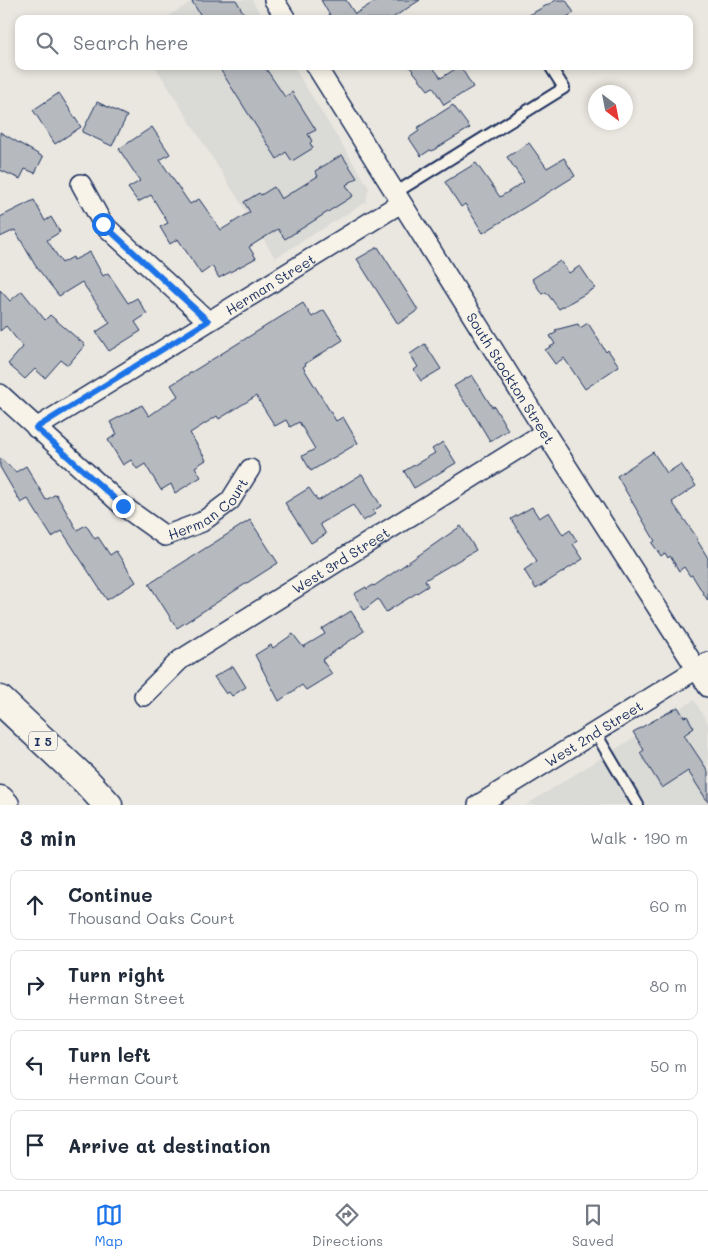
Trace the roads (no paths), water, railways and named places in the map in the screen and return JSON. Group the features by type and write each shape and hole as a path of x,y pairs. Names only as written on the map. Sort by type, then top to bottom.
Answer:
{"highway":[{"name":"I 5","path":"0,700 86,781 108,805"},
{"path":"86,781 126,805"},
{"path":"0,800 5,805"}],"street":[{"path":"274,0 283,15"},
{"name":"South Stockton Street","path":"318,70 545,432 702,665 708,687"},
{"path":"81,184 103,224 208,321"},
{"name":"Herman Street","path":"36,428 208,321 398,198"},
{"name":"Herman Court","path":"0,394 123,506 165,536 202,522 230,501 250,469"},
{"name":"West 3rd Street","path":"144,696 180,660 545,432"},
{"name":"West 2nd Street","path":"478,805 702,665"}],"lane":[{"path":"398,198 564,88 553,70"},
{"path":"595,732 638,805"}]}
